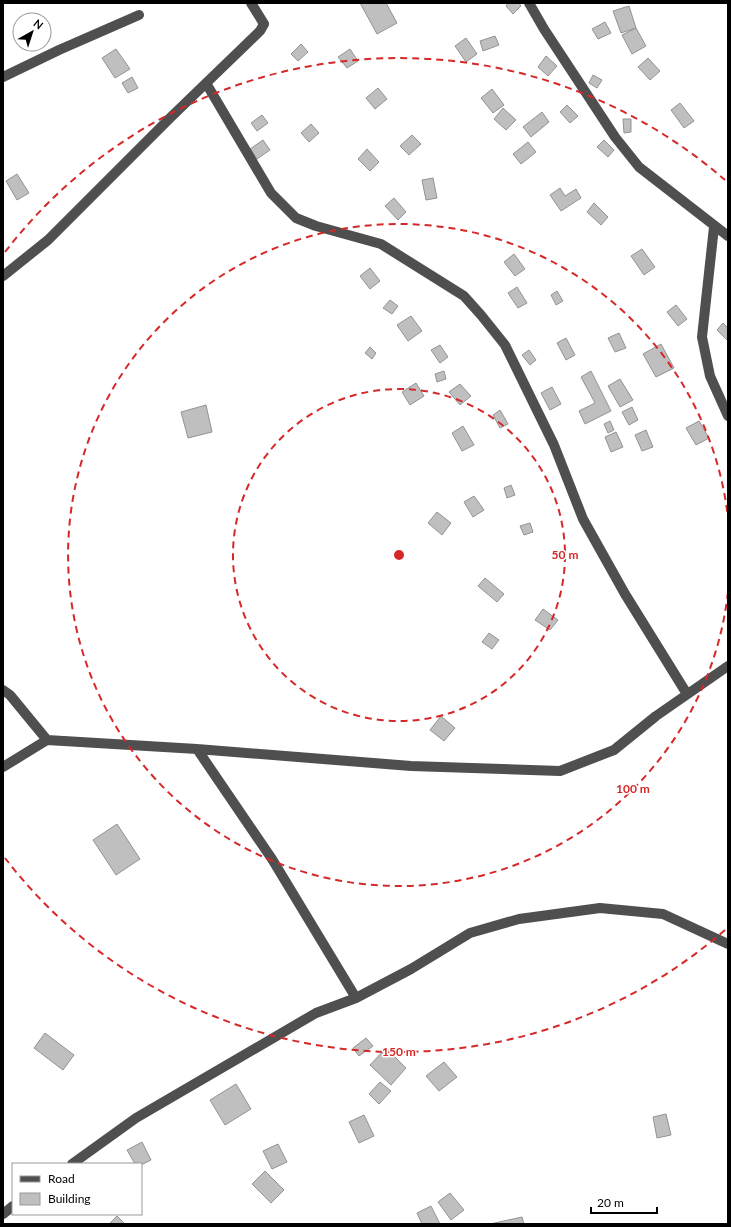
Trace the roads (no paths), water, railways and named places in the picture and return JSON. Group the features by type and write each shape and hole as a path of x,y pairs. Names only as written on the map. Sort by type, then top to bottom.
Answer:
{"street":[{"path":"3,276 48,240 260,31 264,24 251,3"},
{"path":"529,3 544,29 615,137 639,167 728,236"},
{"path":"3,77 59,50 139,15"},
{"path":"206,83 271,193 296,218 316,226 381,244 464,296 505,345 554,445 582,519 624,594 687,694"},
{"path":"714,226 702,337 710,376 728,416"},
{"path":"3,767 47,740 197,749 411,766 560,771 614,750 656,716 728,666"},
{"path":"3,690 10,695 47,740"},
{"path":"197,749 272,859 356,998"},
{"path":"73,1163 150,1110 316,1013 356,998 411,969 470,933 519,918 600,908 664,914 728,944"},
{"path":"3,1214 12,1207"}]}
